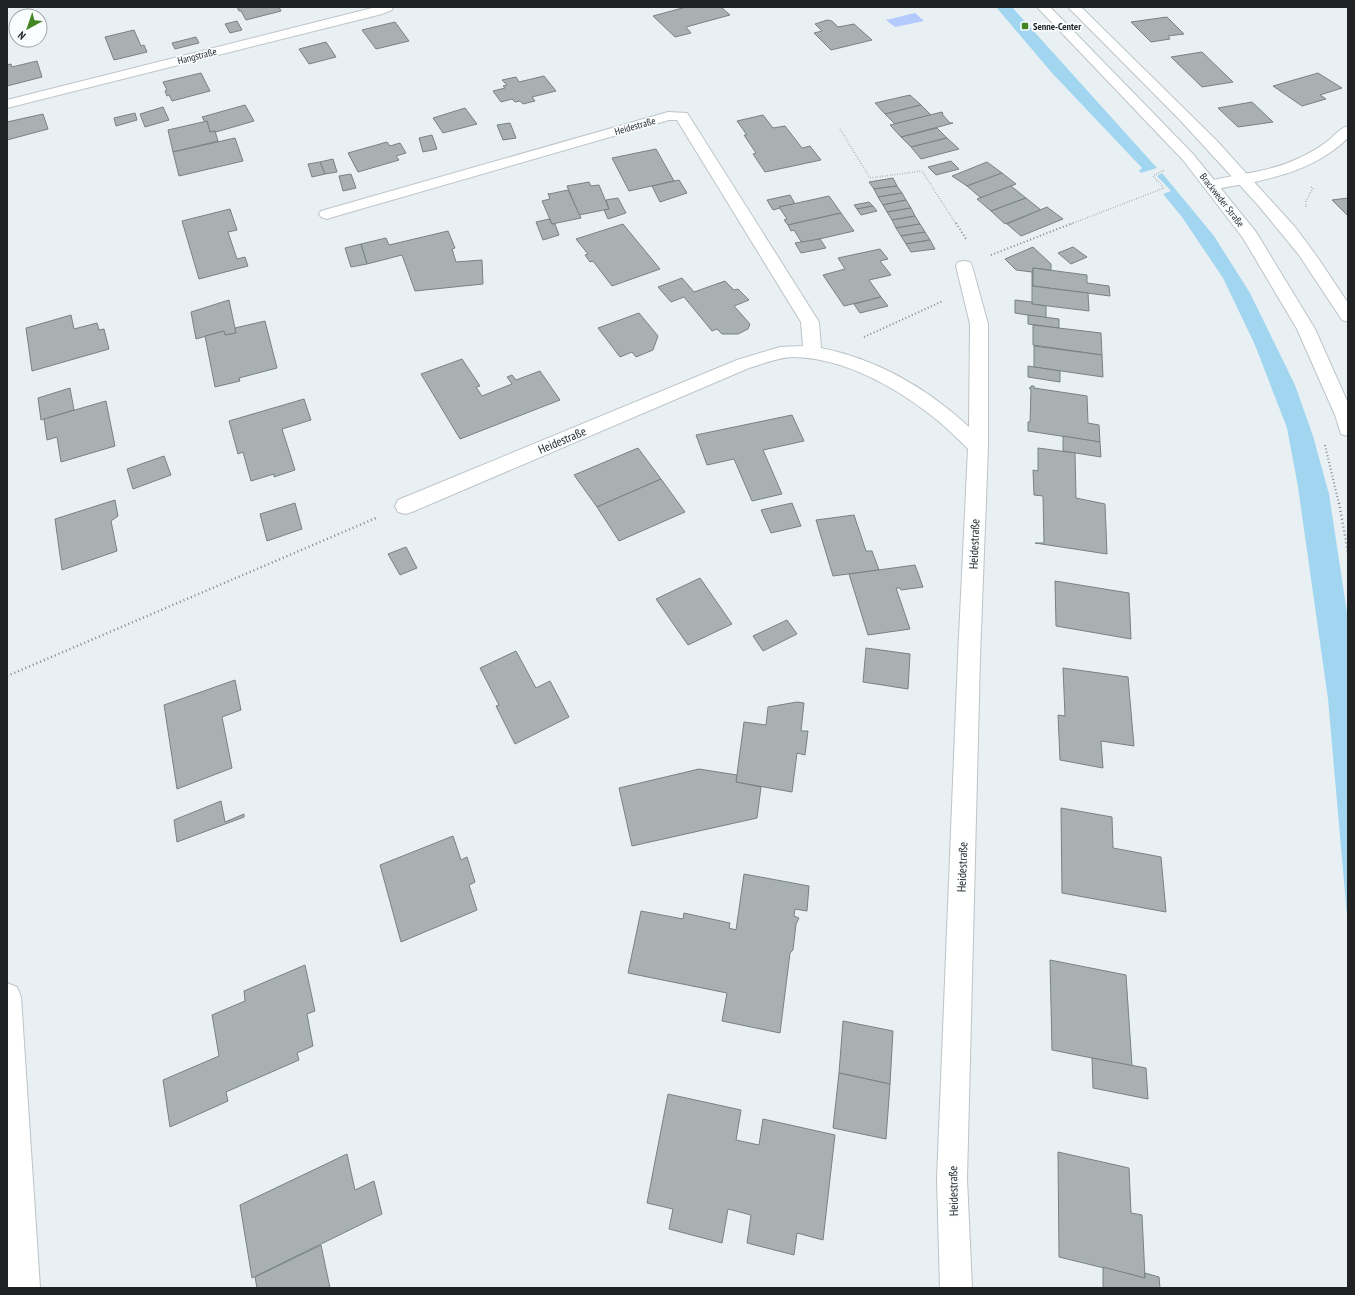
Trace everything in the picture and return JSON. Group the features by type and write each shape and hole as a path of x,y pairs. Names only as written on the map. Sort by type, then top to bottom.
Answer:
{"street":[{"name":"Hangstraße","path":"7,104 388,7"},
{"name":"Brackweder Straße","path":"1043,7 1188,157 1250,236 1306,329 1344,415 1348,428"},
{"path":"1074,7 1148,79 1245,180 1291,232 1348,316"},
{"name":"Heidestraße","path":"327,214 660,118 668,116 682,116 810,322 812,352"},
{"path":"1210,185 1265,176 1286,169 1321,153 1333,145 1348,130"},
{"name":"Heidestraße","path":"956,1288 952,1179 969,665 978,447 979,324 971,270"},
{"name":"Heidestraße","path":"404,506 743,364 791,351 812,352 840,358 871,371 907,390 939,412 978,447"},
{"path":"7,996 24,1288"}],"path":[{"path":"840,129 870,178 922,171 971,270"},
{"path":"1161,164 1169,174"},
{"path":"812,352 851,343 936,306 971,270 1164,188 1153,176 1165,169"},
{"path":"1323,439 1334,479 1348,552"},
{"path":"7,676 404,506"}],"shaded area":[{"path":"996,7 1012,7 1157,168 1141,173 1139,171 1142,168 1052,73"},
{"path":"915,13 924,21 895,27 886,20"},
{"path":"1162,173 1214,236 1250,293 1295,385 1313,436 1329,494 1348,619 1348,927 1328,699 1298,487 1287,428 1255,345 1223,278 1182,217 1163,194 1171,191 1157,176"}],"building":[{"path":"237,7 279,7 281,11 246,20"},
{"path":"686,7 721,7 730,15 686,27 691,33 675,37 653,16"},
{"path":"1167,17 1184,34 1168,36 1170,39 1151,42 1131,22"},
{"path":"827,20 832,21 838,27 854,24 872,40 831,50 814,33 822,31 815,24"},
{"path":"237,21 242,30 230,33 225,24"},
{"path":"395,22 409,41 376,49 362,30"},
{"path":"134,30 141,46 144,45 147,52 114,60 105,37"},
{"path":"196,37 199,43 175,49 172,43"},
{"path":"326,42 336,57 309,64 299,49"},
{"path":"1202,52 1233,82 1202,87 1171,57"},
{"path":"37,61 42,77 7,86 7,65 11,64 12,67"},
{"path":"201,73 210,91 172,101 169,95 167,96 165,91 167,90 163,82"},
{"path":"1318,73 1342,88 1320,95 1326,99 1302,106 1273,86"},
{"path":"544,76 556,91 532,97 535,101 523,104 520,101 515,102 512,99 501,102 493,91 505,88 503,86 507,85 502,80 516,77 519,82"},
{"path":"910,95 921,105 885,114 875,103"},
{"path":"1252,102 1273,122 1238,127 1218,108"},
{"path":"245,105 254,121 216,132 210,132 207,121 205,122 202,117"},
{"path":"921,105 931,115 895,124 885,114"},
{"path":"163,107 169,120 145,127 140,114"},
{"path":"465,108 477,124 443,133 433,118"},
{"path":"942,112 950,123 953,123 901,137 890,125"},
{"path":"135,113 137,120 116,126 114,118"},
{"path":"43,114 48,129 7,140 7,122"},
{"path":"763,115 773,128 785,126 802,148 810,146 821,160 765,172 753,154 756,153 744,135 747,135 737,121"},
{"path":"207,121 210,132 215,131 218,141 173,152 168,130"},
{"path":"510,123 516,138 503,140 497,125"},
{"path":"937,128 947,138 911,147 901,137"},
{"path":"432,135 437,149 423,152 419,138"},
{"path":"235,138 243,161 179,176 173,152"},
{"path":"947,138 959,149 921,159 911,147"},
{"path":"387,142 390,146 400,143 406,153 396,156 399,160 358,172 348,153"},
{"path":"656,149 674,181 629,191 612,158"},
{"path":"333,159 337,172 325,174 320,162"},
{"path":"951,161 959,169 936,175 928,167"},
{"path":"320,162 325,174 312,177 308,164"},
{"path":"987,162 1002,173 967,186 952,176"},
{"path":"1002,173 1016,184 981,198 967,186"},
{"path":"351,174 356,188 343,191 339,176"},
{"path":"893,178 897,186 874,189 869,182"},
{"path":"679,180 687,193 660,202 652,186"},
{"path":"589,182 591,186 599,185 609,209 579,215 567,186"},
{"path":"897,186 902,193 878,197 874,189"},
{"path":"1011,186 1026,198 991,211 977,199"},
{"path":"568,190 581,218 552,224 542,201 550,199 548,193"},
{"path":"902,193 906,200 883,205 878,197"},
{"path":"790,195 795,204 779,207 780,208 773,210 767,200"},
{"path":"829,196 841,213 788,225 784,220 787,219 779,207"},
{"path":"618,198 626,213 608,219 604,210 609,209 606,200"},
{"path":"1026,198 1041,210 1005,224 991,211"},
{"path":"1348,198 1348,216 1332,200"},
{"path":"906,200 911,208 887,212 883,205"},
{"path":"869,202 873,206 857,209 854,205"},
{"path":"873,206 877,211 861,215 857,209"},
{"path":"1047,207 1063,219 1021,236 1007,224"},
{"path":"911,208 915,216 892,220 887,212"},
{"path":"230,209 237,230 228,232 237,259 245,257 248,266 199,279 182,221"},
{"path":"841,213 854,231 802,243 794,230 791,231 788,225"},
{"path":"915,216 920,224 896,228 892,220"},
{"path":"549,219 552,224 555,224 559,235 543,240 536,222"},
{"path":"623,224 660,269 612,286 593,261 590,262 585,255 588,254 576,239"},
{"path":"920,224 925,232 901,236 896,228"},
{"path":"448,231 455,248 452,249 456,262 482,260 483,284 415,291 402,255 367,264 361,244 386,238 389,245"},
{"path":"925,232 930,240 906,244 901,236"},
{"path":"820,239 826,248 801,253 795,243"},
{"path":"930,240 935,249 911,252 906,244"},
{"path":"361,244 367,264 351,267 345,248"},
{"path":"1033,247 1051,264 1051,270 1033,268 1032,286 1032,272 1016,270 1005,259"},
{"path":"1073,247 1087,257 1071,264 1058,253"},
{"path":"880,249 888,259 880,261 891,275 869,280 881,297 844,306 823,275 845,269 838,258"},
{"path":"1033,268 1087,275 1087,283 1109,286 1110,296 1033,286"},
{"path":"682,278 694,292 725,281 734,290 738,289 749,300 734,306 750,324 748,329 738,334 722,334 717,329 712,331 684,297 671,302 658,287"},
{"path":"1032,286 1088,293 1089,311 1032,304"},
{"path":"881,297 888,306 860,313 854,304"},
{"path":"229,300 236,333 225,335 224,331 196,339 191,312"},
{"path":"1015,300 1032,302 1032,304 1046,306 1046,318 1015,313"},
{"path":"639,313 658,336 653,350 636,357 632,352 620,357 598,328"},
{"path":"71,315 74,329 97,323 99,330 104,329 109,349 32,371 26,328"},
{"path":"1028,315 1059,319 1059,328 1028,324"},
{"path":"265,321 277,368 239,378 240,381 215,387 205,336 224,331 225,335 236,333 235,328"},
{"path":"1033,325 1101,333 1102,355 1033,345"},
{"path":"1034,346 1102,355 1103,377 1034,367"},
{"path":"462,359 480,386 476,387 482,396 512,384 507,377 512,375 516,380 540,371 560,400 460,439 421,374"},
{"path":"1028,366 1060,371 1060,382 1028,377"},
{"path":"1031,386 1034,386 1034,388 1087,396 1088,423 1099,425 1100,442 1028,431 1028,422 1030,422 1031,390 1029,388 1031,388"},
{"path":"70,388 74,410 41,420 38,398"},
{"path":"304,399 311,420 282,429 295,470 274,477 274,474 251,481 243,452 238,454 229,421"},
{"path":"106,401 115,446 61,462 57,437 47,440 44,419"},
{"path":"792,415 804,441 763,450 782,494 752,501 734,459 707,465 696,435"},
{"path":"1063,436 1100,442 1101,457 1063,451"},
{"path":"638,448 661,479 597,507 574,475"},
{"path":"1038,448 1075,453 1076,498 1105,504 1107,554 1035,543 1044,543 1043,496 1034,495 1033,470 1038,471"},
{"path":"164,456 171,475 133,489 127,469"},
{"path":"661,479 685,512 619,541 597,507"},
{"path":"115,500 118,516 111,521 117,551 62,570 55,519"},
{"path":"295,503 302,529 267,541 260,514"},
{"path":"792,503 801,526 771,533 761,510"},
{"path":"854,515 866,551 872,551 879,570 833,576 816,520"},
{"path":"406,547 417,568 400,575 388,554"},
{"path":"915,565 923,587 901,590 900,588 896,588 910,629 868,635 849,574"},
{"path":"700,578 732,624 688,645 656,599"},
{"path":"1055,581 1129,593 1131,639 1056,626"},
{"path":"787,620 797,634 763,651 753,636"},
{"path":"866,648 910,654 908,689 863,682"},
{"path":"516,651 536,688 550,681 569,717 515,744 496,706 499,705 480,668"},
{"path":"1063,668 1128,677 1134,746 1101,741 1103,768 1060,760 1058,715 1065,716"},
{"path":"235,680 241,710 222,717 232,768 177,789 164,705"},
{"path":"797,702 804,703 801,731 808,731 805,755 797,753 792,792 736,782 744,722 766,725 768,707"},
{"path":"699,769 737,775 736,782 761,787 757,818 632,846 619,788"},
{"path":"221,801 225,822 244,814 244,817 177,842 174,820"},
{"path":"1061,808 1112,817 1113,848 1161,857 1166,912 1062,893"},
{"path":"453,836 461,860 467,857 475,882 469,885 477,910 401,942 380,865"},
{"path":"744,874 809,886 807,911 795,909 794,916 799,918 796,924 793,950 790,953 780,1033 722,1021 727,993 628,973 641,911 683,919 684,913 730,923 729,928 736,930"},
{"path":"1050,960 1126,975 1132,1066 1052,1050"},
{"path":"305,965 315,1011 307,1014 313,1046 297,1053 299,1060 226,1092 228,1101 170,1127 163,1080 219,1056 212,1015 245,1001 244,991"},
{"path":"843,1021 893,1031 890,1084 839,1073"},
{"path":"1092,1058 1146,1068 1148,1099 1093,1088"},
{"path":"839,1073 890,1084 886,1139 833,1128"},
{"path":"668,1094 741,1110 736,1140 759,1145 763,1119 835,1135 823,1240 797,1233 794,1255 747,1243 751,1215 728,1209 722,1243 669,1229 673,1209 647,1203"},
{"path":"1058,1152 1129,1168 1131,1213 1142,1215 1145,1278 1059,1257"},
{"path":"347,1154 355,1190 374,1181 382,1214 252,1278 240,1205"},
{"path":"321,1245 330,1288 257,1288 255,1277"},
{"path":"1103,1267 1145,1278 1145,1273 1159,1277 1160,1288 1103,1288"}],"place":[{"name":"Senne-Center","path":"1025,26"}]}
